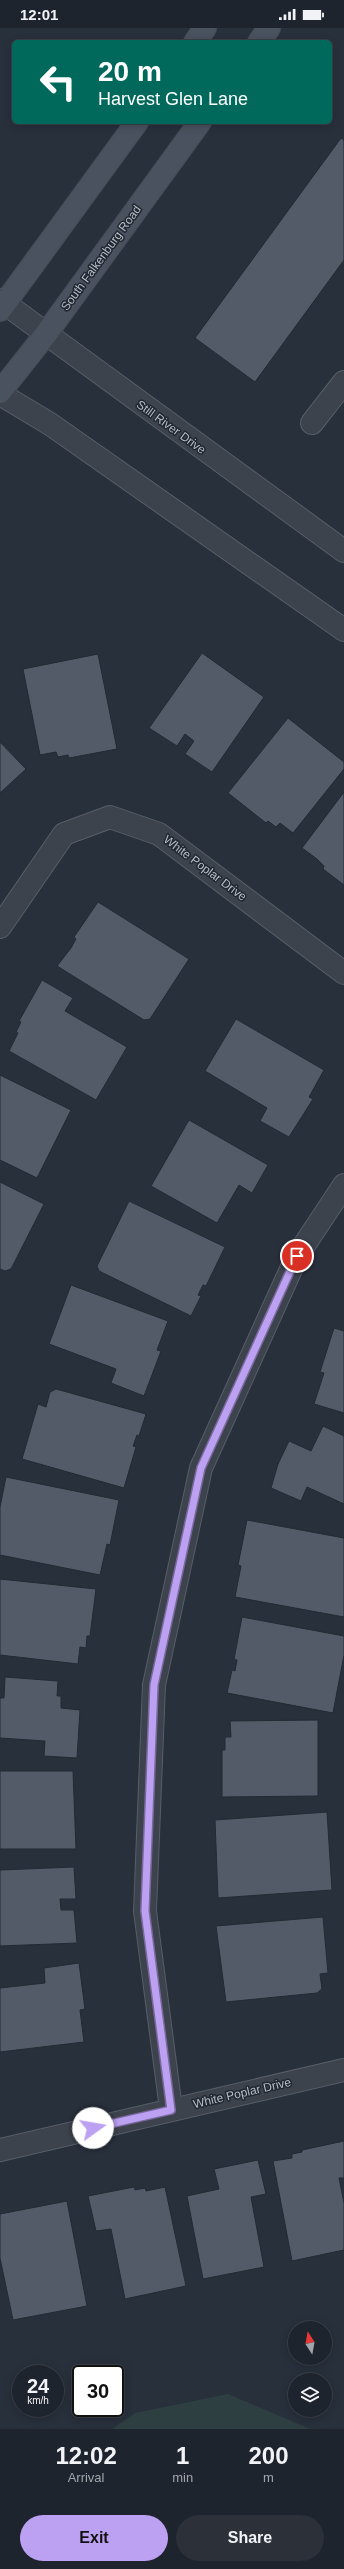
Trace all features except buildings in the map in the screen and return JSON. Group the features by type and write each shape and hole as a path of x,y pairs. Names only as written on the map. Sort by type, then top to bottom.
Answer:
{"street":[{"path":"196,40 205,28"},
{"path":"260,40 269,28"},
{"path":"2,304 136,124"},
{"name":"South Falkenburg Road","path":"0,393 46,334 199,124"},
{"name":"Still River Drive","path":"2,304 46,334 344,551"},
{"path":"312,423 344,382"},
{"path":"0,393 57,428 344,630"},
{"name":"White Poplar Drive","path":"0,926 64,834 110,817 159,834 344,974"},
{"path":"171,2110 145,1911 154,1685 201,1468 297,1256 344,1185"},
{"name":"White Poplar Drive","path":"0,2150 344,2070"}],"shaded area":[{"path":"228,2394 310,2429 112,2429 135,2413"}],"route":[{"path":"93,2128 171,2110 145,1911 154,1685 201,1468 297,1256"}]}
